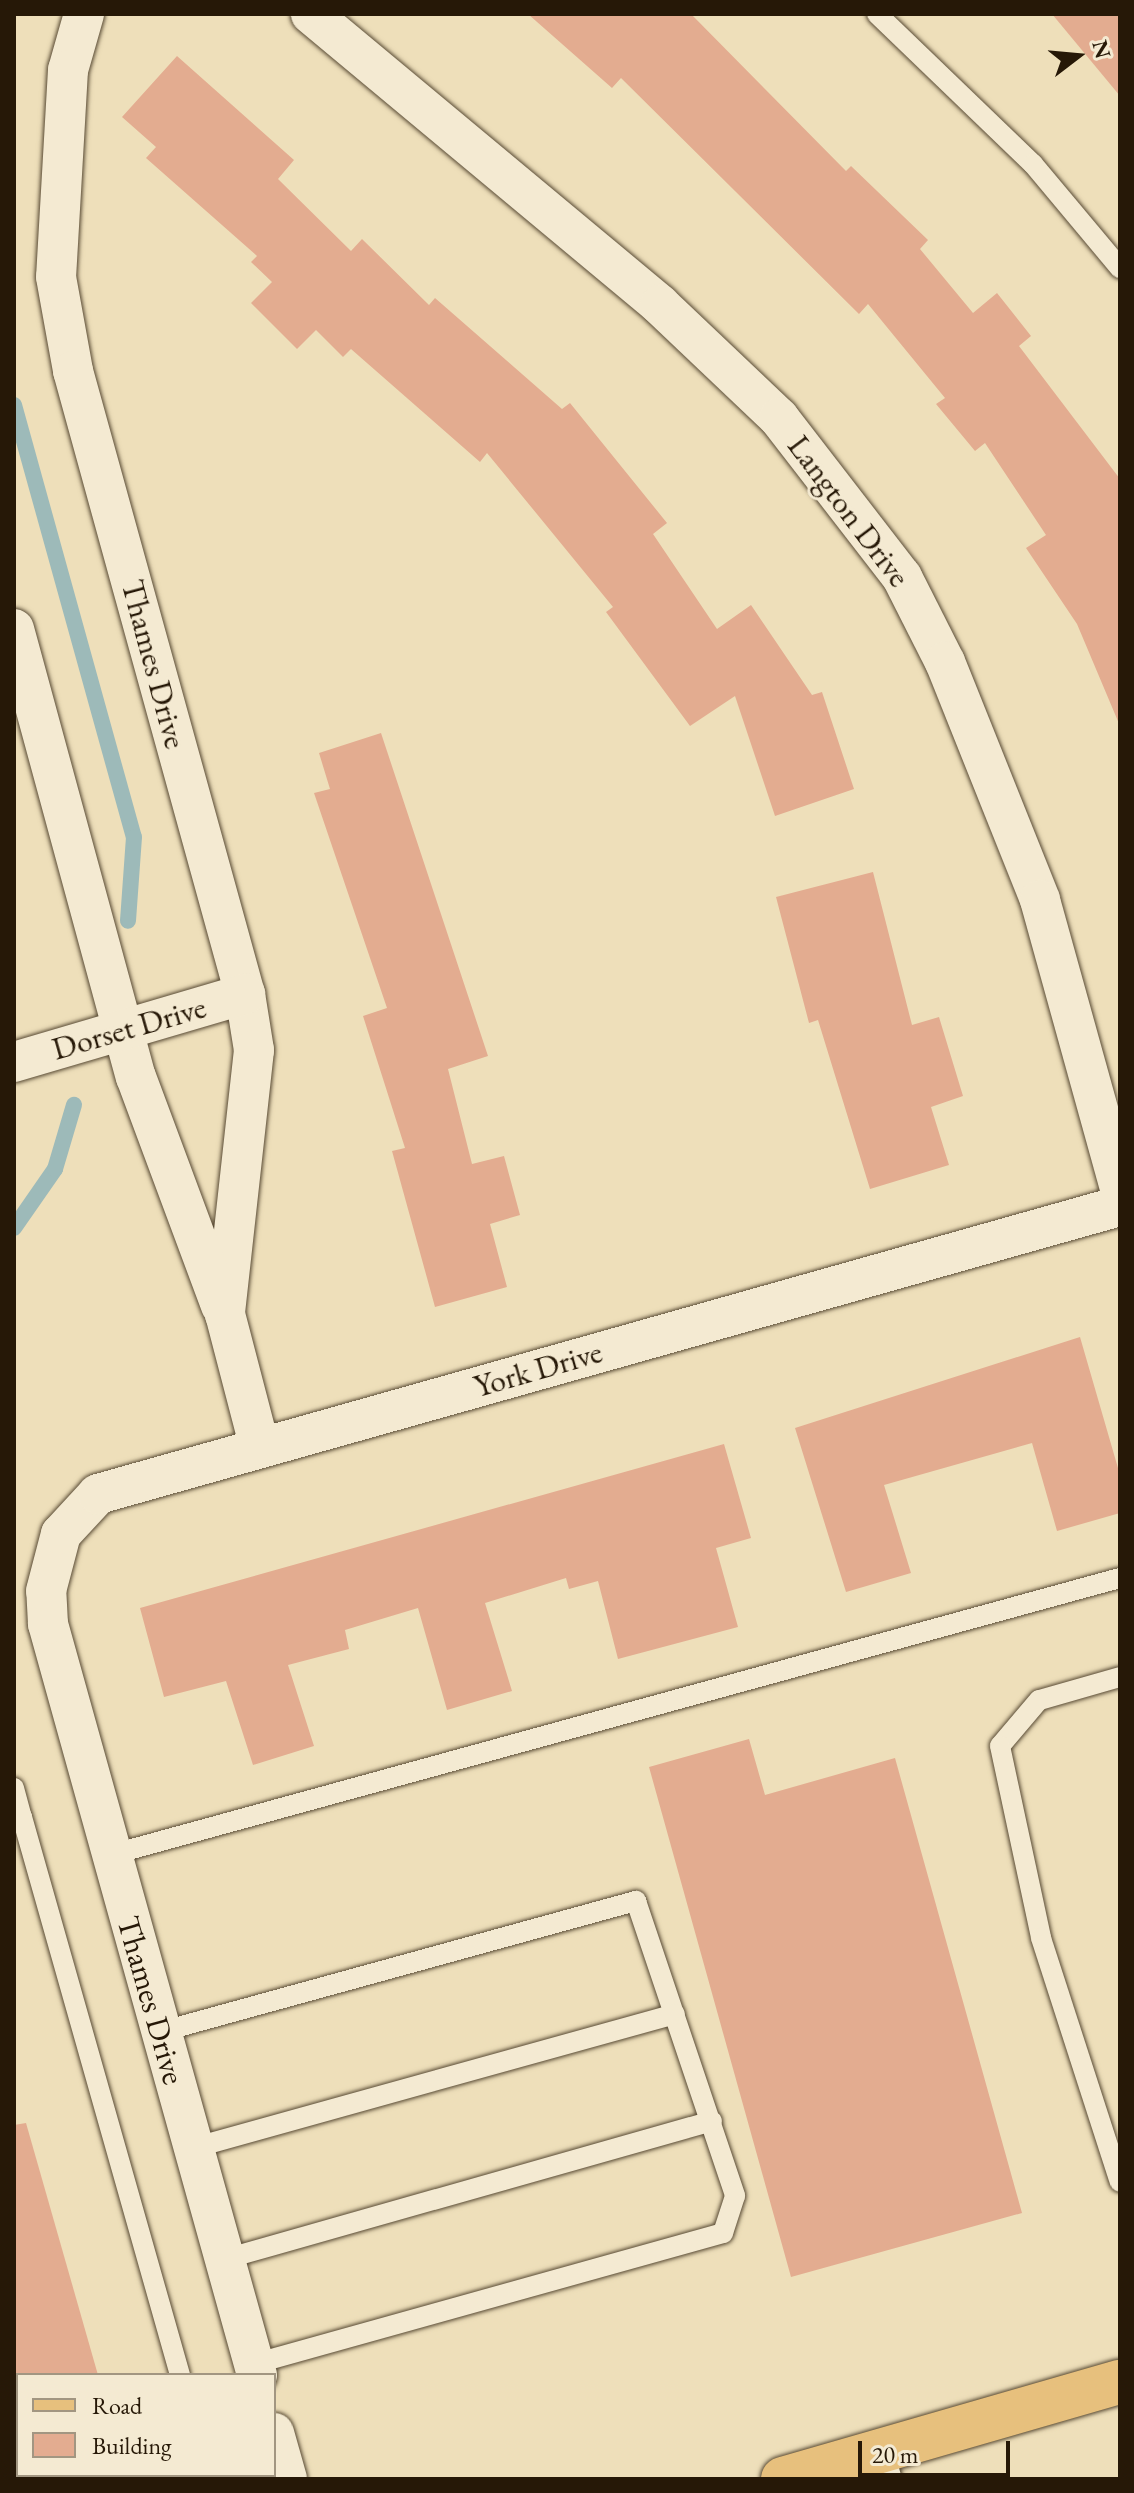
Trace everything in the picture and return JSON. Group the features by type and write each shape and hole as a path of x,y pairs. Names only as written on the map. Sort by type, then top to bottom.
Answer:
{"main road":[{"path":"783,2479 887,2465 1120,2382"}],"street":[{"name":"Thames Drive","path":"84,14 68,70 56,277 73,371 245,994 254,1050 225,1314"},
{"name":"Langton Drive","path":"311,14 704,346 779,418 902,577 945,662 1040,900 1120,1188"},
{"name":"Thames Drive","path":"14,629 125,1031 225,1314 260,1448"},
{"name":"Dorset Drive","path":"14,1062 245,994"},
{"name":"York Drive","path":"48,1624 46,1591 61,1534 98,1494 1120,1206"},
{"name":"Thames Drive","path":"48,1624 256,2370"},
{"path":"276,2440 287,2479"}],"lane":[{"path":"877,14 1033,164 1120,268"},
{"path":"110,1855 1120,1578"},
{"path":"1120,1677 1039,1700 1000,1746 1041,1938 1120,2182"},
{"path":"14,1788 18,1818 179,2373"},
{"path":"160,2032 636,1901 735,2196 723,2233 256,2370"},
{"path":"193,2148 675,2014"},
{"path":"225,2259 712,2121"}],"building":[{"path":"528,14 691,14 846,171 851,166 928,240 920,249 973,313 997,293 1031,336 1019,346 1120,479 1120,726 1077,624 1026,548 1046,535 985,443 975,451 936,404 945,398 868,304 859,314 621,78 612,88"},
{"path":"1052,14 1120,14 1120,96"},
{"path":"177,56 294,160 278,179 351,251 362,239 429,305 435,298 562,409 570,403 667,523 653,534 717,629 751,605 812,695 822,692 854,789 775,816 735,696 690,726 606,612 613,607 487,453 480,462 351,349 343,357 316,330 297,349 251,303 272,282 251,262 257,256 146,158 156,147 122,117"},
{"path":"381,733 488,1056 448,1069 472,1164 504,1156 520,1215 490,1224 507,1287 435,1307 392,1151 405,1148 363,1016 387,1008 314,793 330,789 319,753"},
{"path":"873,872 912,1025 939,1017 963,1096 931,1107 949,1165 870,1189 818,1020 809,1023 776,897"},
{"path":"1080,1337 1120,1475 1120,1513 1057,1531 1032,1443 884,1485 911,1573 846,1592 795,1428"},
{"path":"724,1444 751,1538 716,1548 738,1627 618,1659 598,1581 569,1589 566,1578 485,1603 512,1691 447,1710 418,1608 345,1630 349,1649 288,1665 314,1746 253,1765 226,1681 164,1697 140,1608"},
{"path":"749,1739 765,1795 895,1758 1022,2213 791,2277 649,1767"},
{"path":"26,2123 97,2373 14,2375 14,2125"}],"waterway":[{"path":"14,405 134,837 128,921"},
{"path":"14,1228 55,1169 74,1105"}]}
